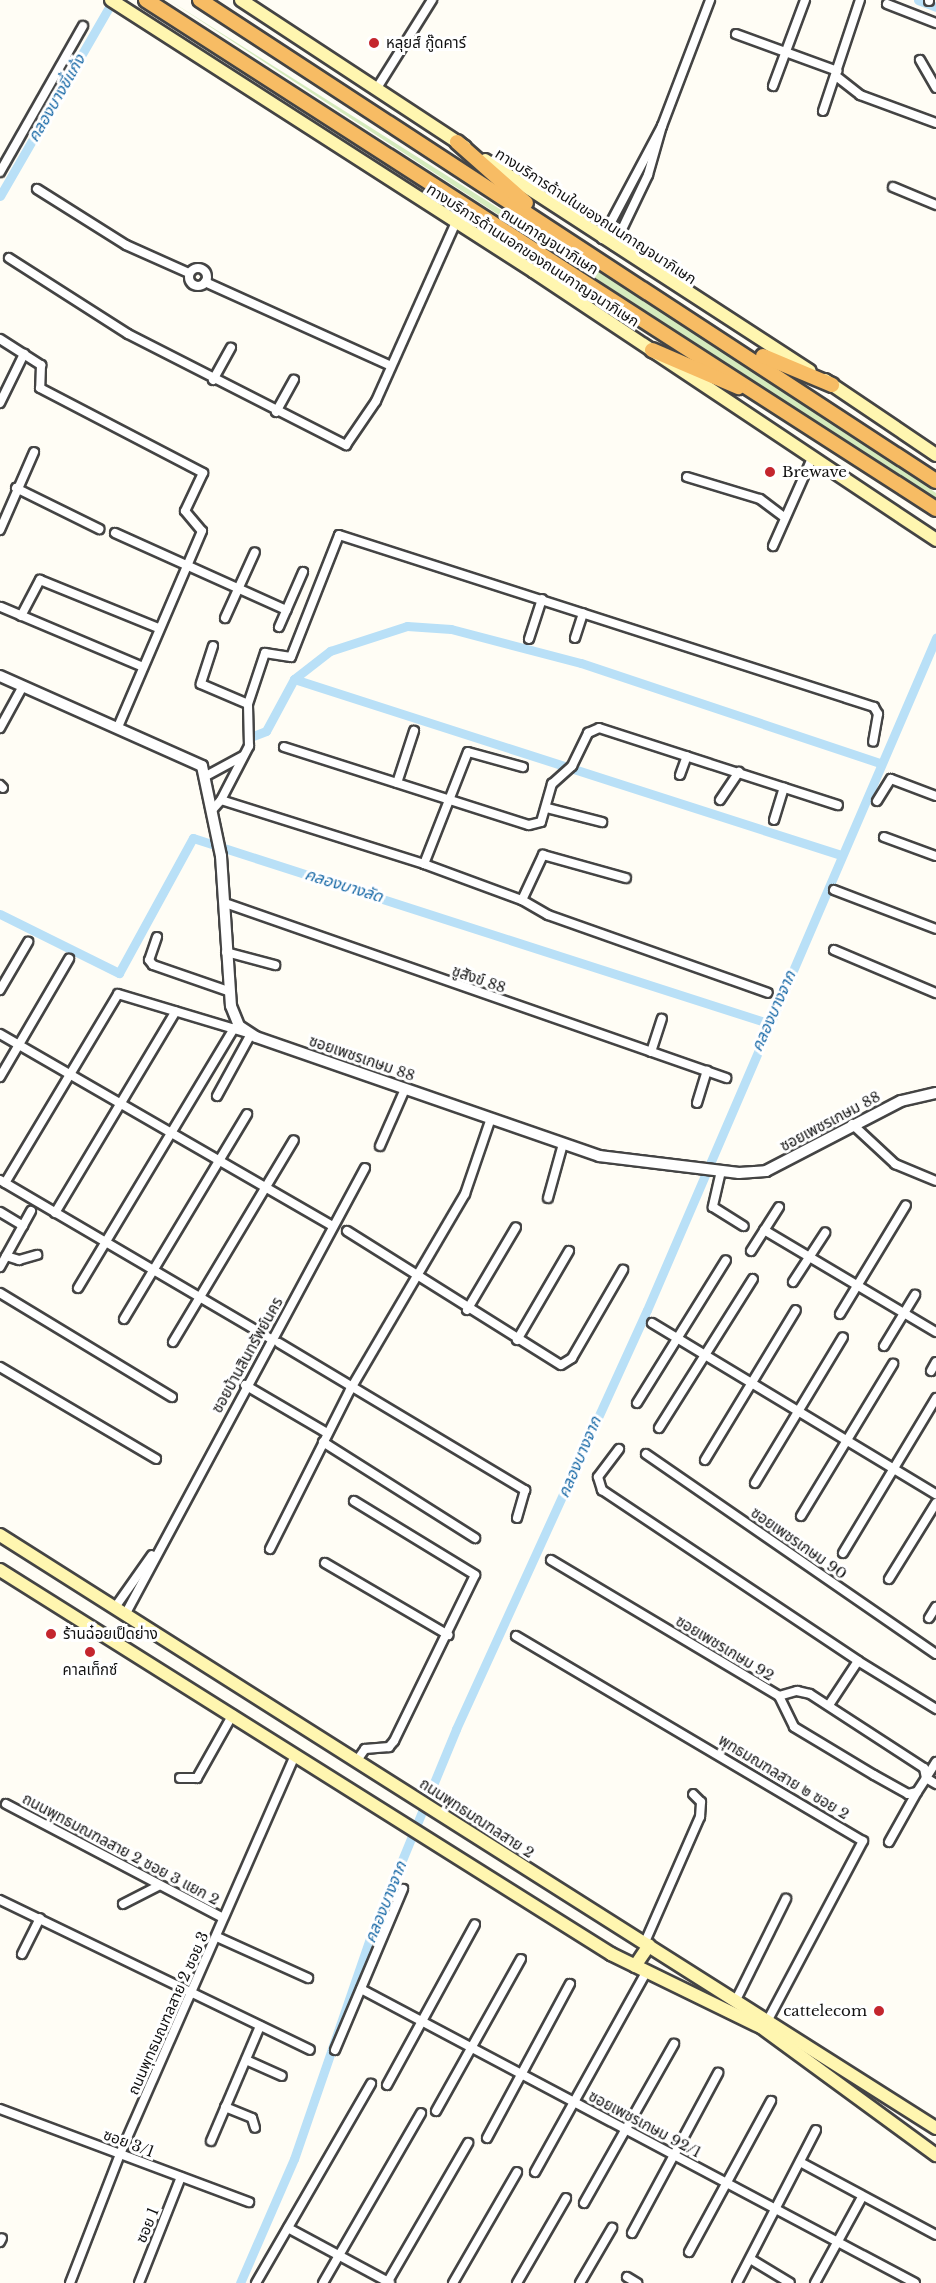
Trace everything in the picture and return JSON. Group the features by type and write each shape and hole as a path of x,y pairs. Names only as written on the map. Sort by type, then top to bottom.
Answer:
{"highway":[{"name":"ถนนกาญจนาภิเษก","path":"147,0 936,509"},
{"name":"ถนนกาญจนาภิเษก","path":"200,0 736,345 936,481"},
{"path":"457,142 552,226"},
{"path":"736,345 831,385"},
{"path":"652,351 773,402"}],"main road":[{"name":"ทางบริการด้านนอกของถนนกาญจนาภิเษก","path":"111,0 456,222 813,456 936,540"},
{"name":"ทางบริการด้านในของถนนกาญจนาภิเษก","path":"240,0 377,88 602,239 936,455"},
{"name":"ถนนพุทธมณฑลสาย 2","path":"0,1534 358,1759 936,2128"},
{"path":"0,1570 641,1969 761,2027 936,2155"},
{"path":"641,1969 647,1943"}],"street":[{"path":"377,88 432,0"},
{"path":"614,246 648,175 662,126 710,0"},
{"path":"773,86 805,0"},
{"path":"823,111 860,0"},
{"path":"887,4 936,23"},
{"path":"0,172 83,26"},
{"path":"736,34 837,73 860,95 936,123"},
{"path":"920,60 936,88"},
{"path":"602,239 662,126"},
{"path":"893,186 936,205"},
{"path":"37,189 117,240 189,273 195,285 205,282 391,366"},
{"path":"9,258 82,307 213,380 346,445 372,408 456,222"},
{"path":"189,273 204,269 205,282"},
{"path":"0,339 41,365 40,388 203,473 185,511 202,531 141,666 119,725"},
{"path":"213,380 231,348"},
{"path":"0,404 24,354"},
{"path":"276,412 294,380"},
{"path":"0,530 16,488 34,453"},
{"path":"773,546 813,456"},
{"path":"687,477 760,499 785,518"},
{"path":"16,488 99,529"},
{"path":"115,533 286,610"},
{"path":"213,809 221,800 249,746 248,704 265,654 291,657 339,535 874,707 878,714 873,742"},
{"path":"225,618 255,552"},
{"path":"279,627 303,572"},
{"path":"21,616 40,580 158,628"},
{"path":"529,639 542,599"},
{"path":"0,608 141,666"},
{"path":"576,638 583,613"},
{"path":"213,646 201,684 248,704"},
{"path":"0,676 194,758 206,776 221,855 228,991 234,1017 249,1033"},
{"path":"0,728 4,710 23,686"},
{"path":"284,747 529,825 541,822 547,808 552,784 570,768 588,733 599,728 838,805"},
{"path":"397,783 414,731"},
{"path":"424,864 448,799 471,750 523,767"},
{"path":"206,776 243,756"},
{"path":"680,775 687,756"},
{"path":"720,800 739,772"},
{"path":"877,801 891,779 936,796"},
{"path":"774,820 784,787"},
{"path":"221,800 424,864 522,900 548,915 768,993"},
{"path":"547,808 602,822"},
{"path":"884,837 936,856"},
{"path":"522,900 543,855 626,878"},
{"path":"834,890 936,929"},
{"name":"ชูสังข์ 88","path":"225,903 726,1078"},
{"path":"158,937 149,960 153,965 228,991"},
{"path":"0,990 28,942"},
{"path":"834,950 936,993"},
{"path":"226,952 275,965"},
{"path":"0,1077 69,959"},
{"path":"249,1033 118,994 3,1182 352,1385 525,1490 517,1518"},
{"path":"55,1213 176,1011"},
{"path":"651,1052 662,1019"},
{"path":"78,1288 234,1028"},
{"path":"217,1096 249,1033"},
{"name":"ซอยเพชรเกษม 88","path":"249,1033 563,1144 618,1161 693,1169 766,1171 852,1124 901,1101 936,1093"},
{"path":"0,1034 263,1190 333,1226"},
{"path":"697,1103 707,1071"},
{"path":"380,1146 405,1089"},
{"path":"124,1318 247,1114"},
{"path":"270,1549 352,1385 465,1194 491,1118"},
{"path":"852,1124 895,1164 936,1181"},
{"path":"173,1342 294,1140"},
{"path":"548,1198 563,1144"},
{"name":"ซอยบ้านสินทรัพย์นคร","path":"153,1554 245,1385 275,1341 365,1168"},
{"path":"716,1171 713,1208 743,1226"},
{"path":"840,1314 906,1205"},
{"path":"751,1251 779,1207"},
{"path":"0,1267 31,1211"},
{"path":"0,1212 23,1226"},
{"path":"467,1310 516,1227"},
{"path":"764,1230 856,1287 936,1332"},
{"path":"347,1231 467,1310 517,1340 567,1364 624,1270"},
{"path":"793,1282 825,1233"},
{"path":"517,1340 568,1251"},
{"path":"6,1256 19,1260 37,1255"},
{"path":"637,1403 726,1260"},
{"path":"659,1428 753,1279"},
{"path":"0,1293 172,1397"},
{"path":"884,1346 915,1295"},
{"path":"705,1460 796,1310"},
{"path":"652,1323 936,1494"},
{"path":"755,1483 843,1337"},
{"path":"931,1371 936,1362"},
{"path":"801,1516 893,1364"},
{"path":"0,1367 156,1459"},
{"path":"245,1385 327,1433"},
{"path":"843,1553 936,1398"},
{"path":"322,1442 475,1538"},
{"path":"619,1449 598,1477 602,1490 858,1661 936,1709"},
{"name":"ซอยเพชรเกษม 90","path":"646,1454 936,1654"},
{"path":"354,1501 475,1575 448,1635 394,1741 389,1748 365,1749 358,1759"},
{"path":"889,1579 936,1503"},
{"path":"121,1609 136,1573 153,1554"},
{"path":"121,1609 145,1579 153,1554"},
{"name":"ซอยเพชรเกษม 92","path":"551,1560 779,1696 794,1726 901,1791 917,1792"},
{"path":"325,1563 448,1635"},
{"path":"929,1618 936,1607"},
{"name":"พุทธมณฑลสาย ๒ ซอย 2","path":"516,1636 863,1842 768,2020"},
{"path":"829,1705 858,1661"},
{"path":"779,1696 798,1691 829,1705 924,1768 926,1778 936,1784"},
{"path":"180,1778 197,1778 233,1714"},
{"name":"ถนนพุทธมณฑลสาย 2 ซอย 3","path":"70,2283 120,2154 193,1994 223,1918 295,1755"},
{"path":"889,1842 936,1762"},
{"path":"647,1943 700,1817 701,1802 693,1794"},
{"name":"ถนนพุทธมณฑลสาย 2 ซอย 3 แยก 2","path":"6,1804 158,1886 223,1918"},
{"path":"123,1904 158,1886"},
{"path":"335,2050 403,1889"},
{"path":"736,2000 786,1899"},
{"path":"0,1900 310,2050"},
{"path":"22,1954 40,1918"},
{"path":"387,2085 475,1924"},
{"path":"217,1937 308,1978"},
{"path":"436,2111 474,2047 521,1959"},
{"path":"535,2172 575,2102 641,1969"},
{"path":"487,2138 570,1984"},
{"name":"ซอยเพชรเกษม 92/1","path":"361,1989 915,2283"},
{"path":"211,2141 260,2026"},
{"path":"584,2203 674,2044"},
{"path":"246,2060 282,2076"},
{"path":"632,2233 676,2156 718,2073"},
{"path":"256,2283 371,2084"},
{"path":"689,2252 771,2101"},
{"path":"225,2107 252,2118 255,2128"},
{"name":"ซอย 3/1","path":"0,2109 249,2202"},
{"path":"323,2283 421,2113"},
{"path":"737,2283 752,2259 774,2208 816,2130"},
{"path":"288,2228 340,2254 389,2283 468,2143"},
{"path":"800,2162 936,2235"},
{"path":"453,2283 518,2172"},
{"name":"ซอย 1","path":"139,2283 181,2177"},
{"path":"815,2283 862,2197"},
{"path":"517,2283 566,2198"},
{"path":"580,2283 612,2228"},
{"path":"752,2259 789,2283"},
{"path":"627,2277 637,2283"}],"green space":[{"path":"169,0 680,323 898,466 936,493 936,500"}],"waterway":[{"name":"คลองบางขี้แก้ง","path":"0,196 113,0"},
{"path":"918,0 936,7"},
{"path":"294,679 330,651 407,626 451,629 581,663 880,763"},
{"name":"คลองบางจาก","path":"240,2283 294,2159 372,1933 456,1729 647,1310 936,638"},
{"path":"253,736 266,731 294,679 841,855"},
{"name":"คลองบางลัด","path":"0,914 119,973 193,838 768,1023"}],"place":[{"name":"หลุยส์ กู๊ดคาร์","path":"374,43"},
{"name":"Brewave","path":"770,472"},
{"name":"ร้านฉ๋อยเป็ดย่าง","path":"51,1634"},
{"name":"คาลเท็กซ์","path":"90,1652"},
{"name":"cattelecom","path":"879,2011"}]}
